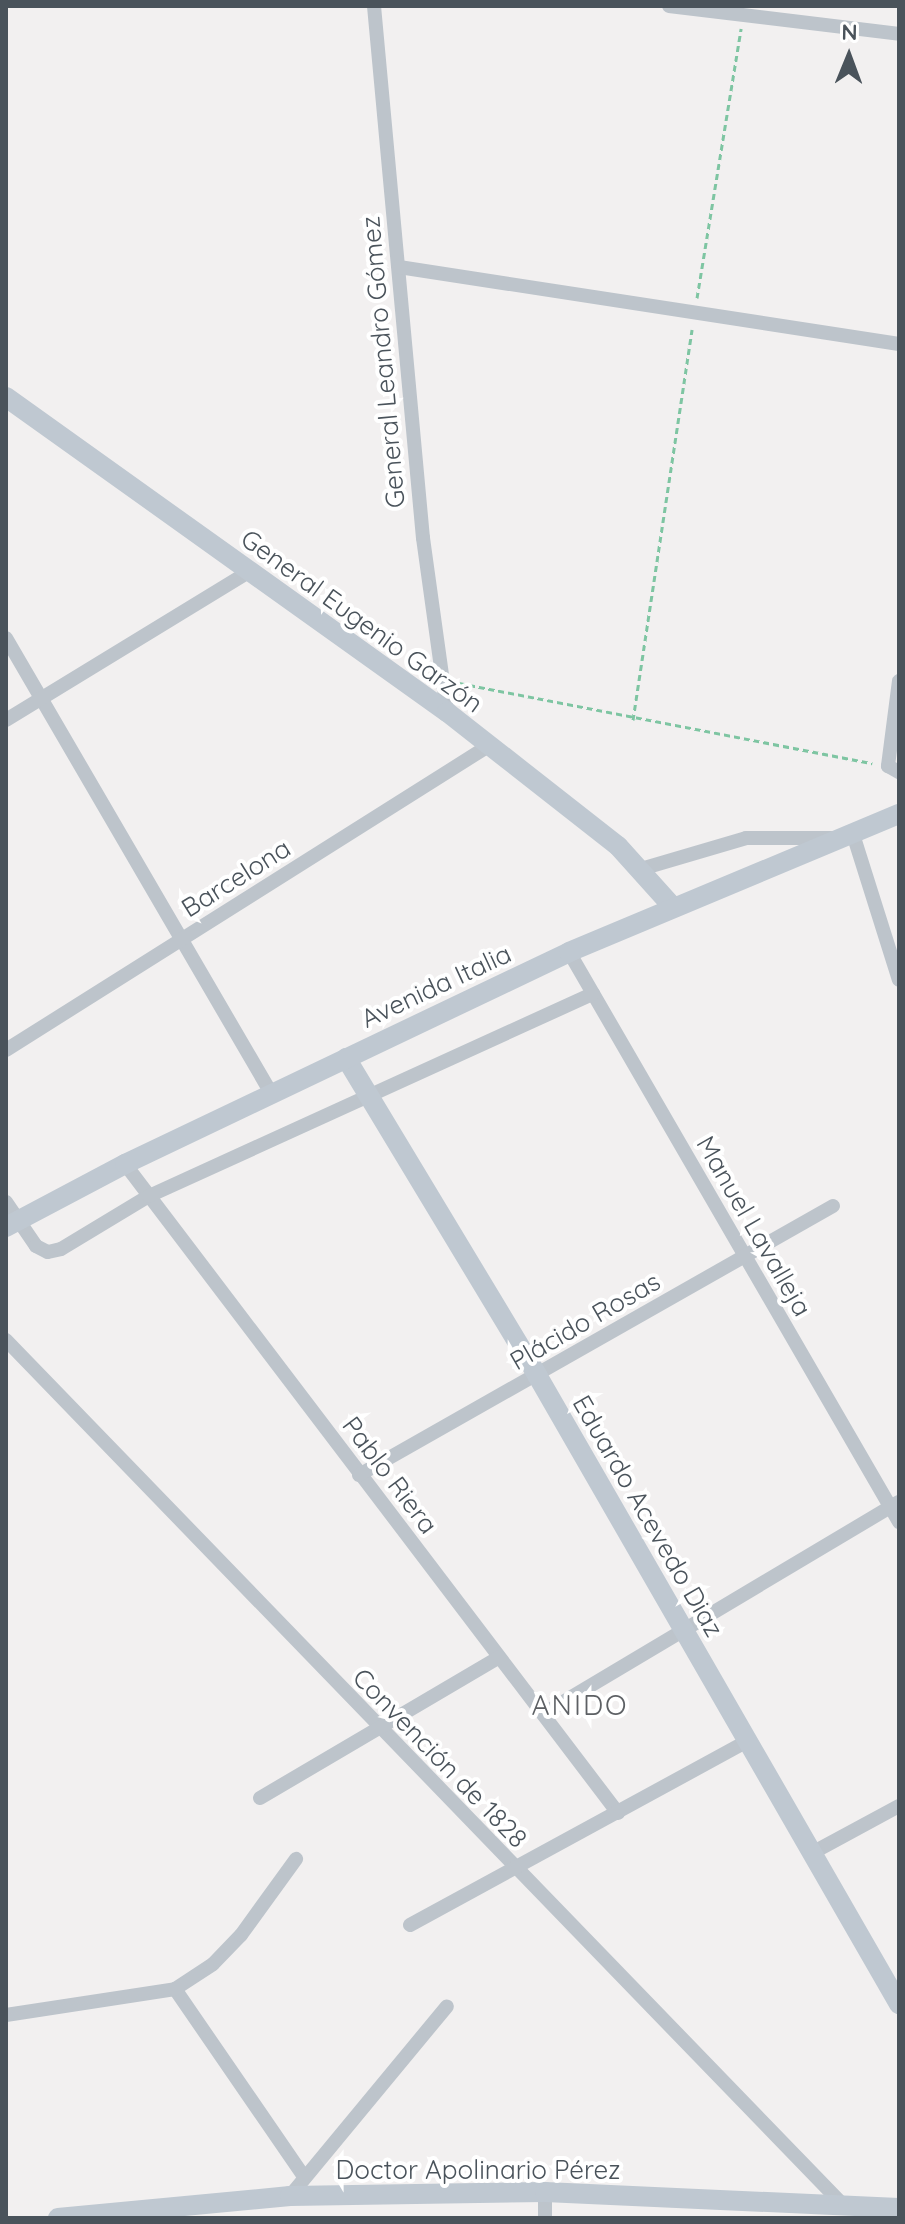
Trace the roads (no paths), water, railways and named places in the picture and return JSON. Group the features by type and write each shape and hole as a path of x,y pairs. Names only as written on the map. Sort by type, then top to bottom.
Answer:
{"street":[{"name":"General Leandro Gómez","path":"374,6 440,679 447,712"},
{"path":"669,6 899,34"},
{"path":"399,267 899,344"},
{"name":"General Eugenio Garzón","path":"6,397 447,712 641,869 672,906"},
{"path":"6,720 248,572"},
{"path":"6,638 271,1093"},
{"path":"893,769 899,681"},
{"name":"Barcelona","path":"6,1050 490,745"},
{"name":"Avenida Italia","path":"11,1224 125,1164 569,952 672,906 899,814"},
{"path":"641,869 746,838 844,835 899,980"},
{"name":"Manuel Lavalleja","path":"569,952 745,1258 895,1505 899,1522"},
{"path":"6,1202 11,1224 48,1252 149,1196 593,994"},
{"name":"Eduardo Acevedo Diaz","path":"346,1058 537,1375 899,2004"},
{"name":"Pablo Riera","path":"125,1164 618,1813"},
{"name":"Plácido Rosas","path":"359,1475 833,1206"},
{"name":"Convención de 1828","path":"6,1340 514,1870 844,2206"},
{"path":"543,1714 682,1627 895,1505"},
{"path":"260,1798 499,1657"},
{"path":"410,1925 746,1742"},
{"path":"812,1853 899,1806"},
{"path":"6,2015 175,1989 213,1964 241,1935 296,1859"},
{"path":"175,1989 304,2177"},
{"path":"290,2196 447,2006"},
{"path":"545,2192 545,2218"},
{"name":"Doctor Apolinario Pérez","path":"58,2218 290,2196 545,2192 898,2208"},
{"path":"898,2208 898,2218"}],"district":[{"name":"ANIDO","path":"580,1705"}]}
